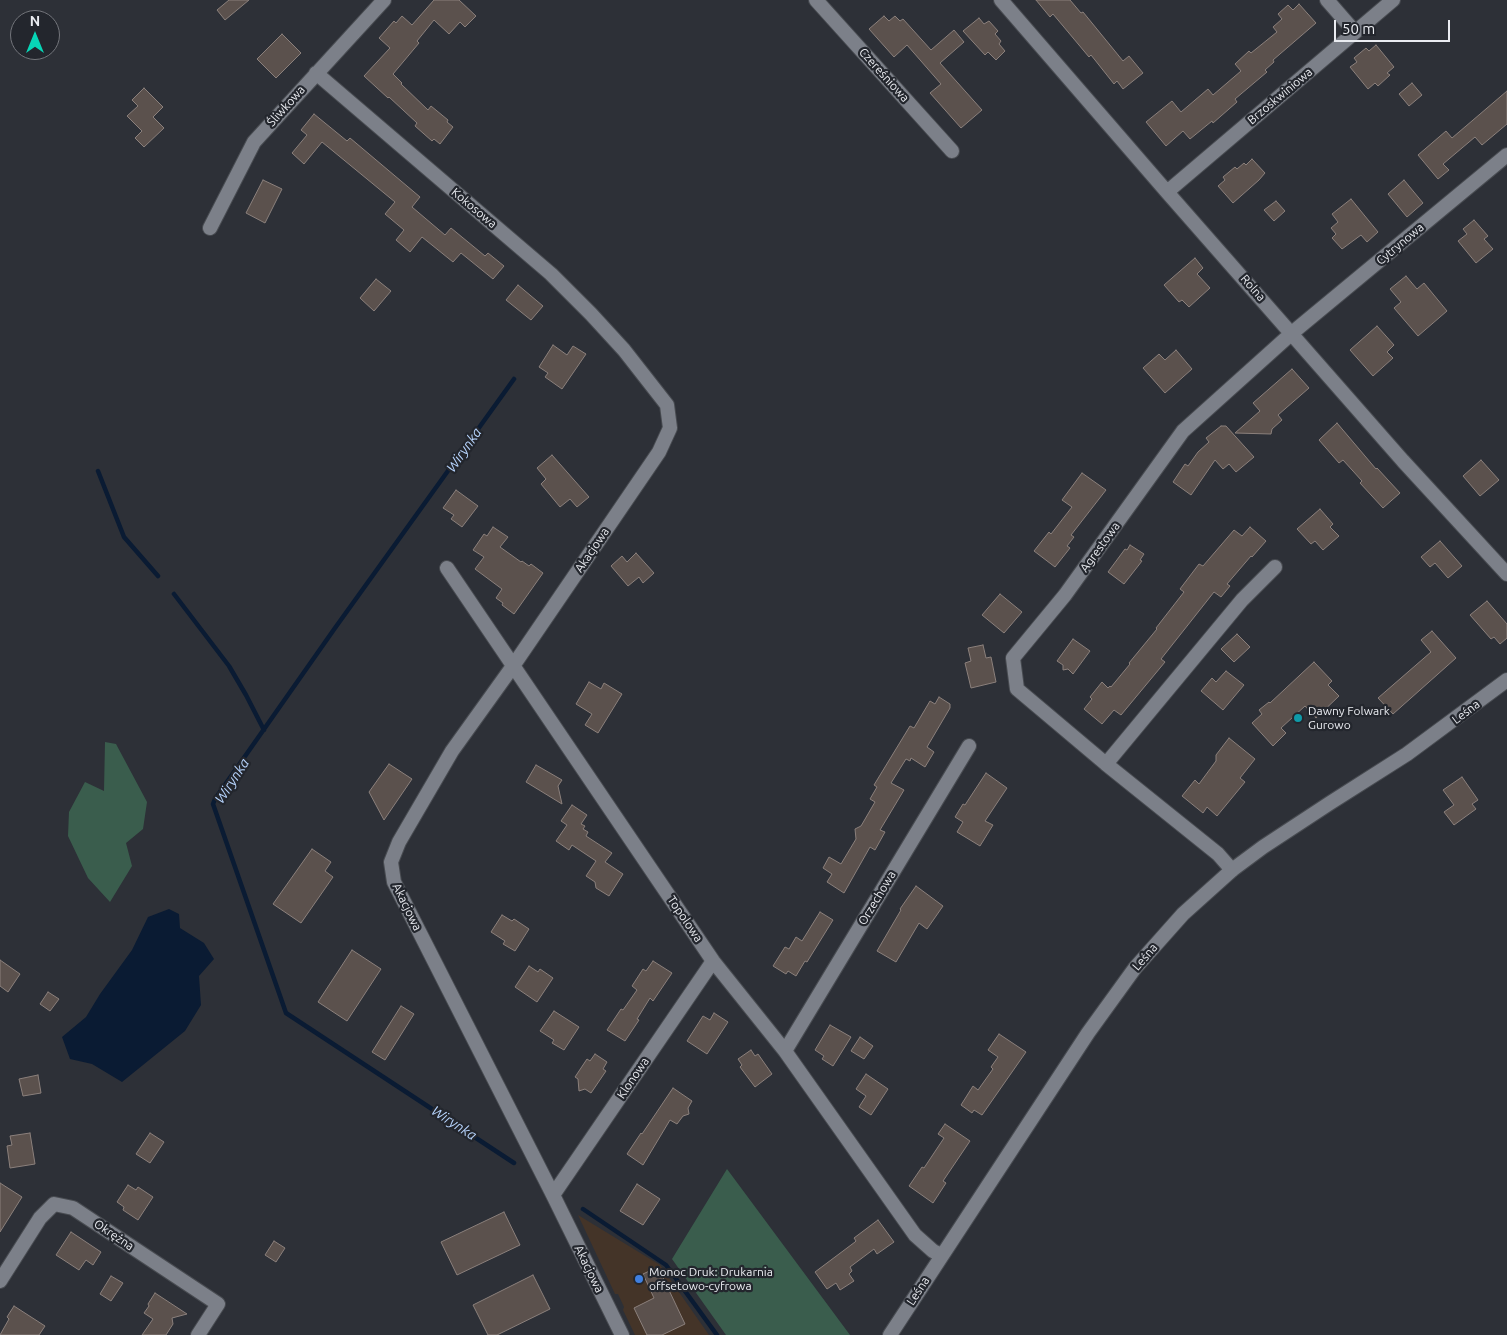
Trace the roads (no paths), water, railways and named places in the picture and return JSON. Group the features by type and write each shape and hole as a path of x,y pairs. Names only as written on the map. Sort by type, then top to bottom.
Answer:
{"street":[{"name":"Śliwkowa","path":"210,228 254,142 384,0"},
{"name":"Czereśniowa","path":"816,0 952,150"},
{"name":"Rolna","path":"1001,0 1403,461 1507,574"},
{"path":"1327,0 1355,32"},
{"name":"Brzoskwiniowa","path":"1167,192 1392,0"},
{"name":"Kokosowa","path":"316,73 551,274 624,350 667,405 670,428 659,452"},
{"name":"Cytrynowa","path":"1292,333 1507,155"},
{"name":"Agrestowa","path":"1232,870 1218,854 1017,689 1013,658 1065,595 1183,431 1292,333"},
{"name":"Akacjowa","path":"622,1335 394,882 391,862 399,842 452,750 513,666 659,452"},
{"path":"1106,764 1242,600 1275,567"},
{"name":"Topolowa","path":"447,568 713,961 785,1051 915,1235 941,1256"},
{"name":"Leśna","path":"890,1335 1088,1033 1135,968 1183,914 1232,870 1305,819 1407,754 1507,680"},
{"name":"Orzechowa","path":"785,1051 969,746"},
{"name":"Klonowa","path":"553,1195 713,961"},
{"name":"Okrężna","path":"0,1280 40,1218 54,1204 73,1208 218,1304 198,1335"}],"water":[{"path":"169,909 179,914 180,928 204,943 214,959 199,976 201,1005 185,1031 122,1082 92,1064 70,1059 62,1037 86,1017 132,950 148,917"}],"waterway":[{"name":"Wirynka","path":"514,379 335,628 213,804 286,1013 514,1163"},
{"path":"98,471 124,537 158,576"},
{"path":"174,594 229,666 264,730"},
{"name":"Wirynka","path":"583,1209 666,1265 717,1335"}],"place":[{"name":"Dawny Folwark Gurowo","path":"1298,718"},
{"name":"Monoc Druk: Drukarnia offsetowo-cyfrowa","path":"639,1279"}]}
